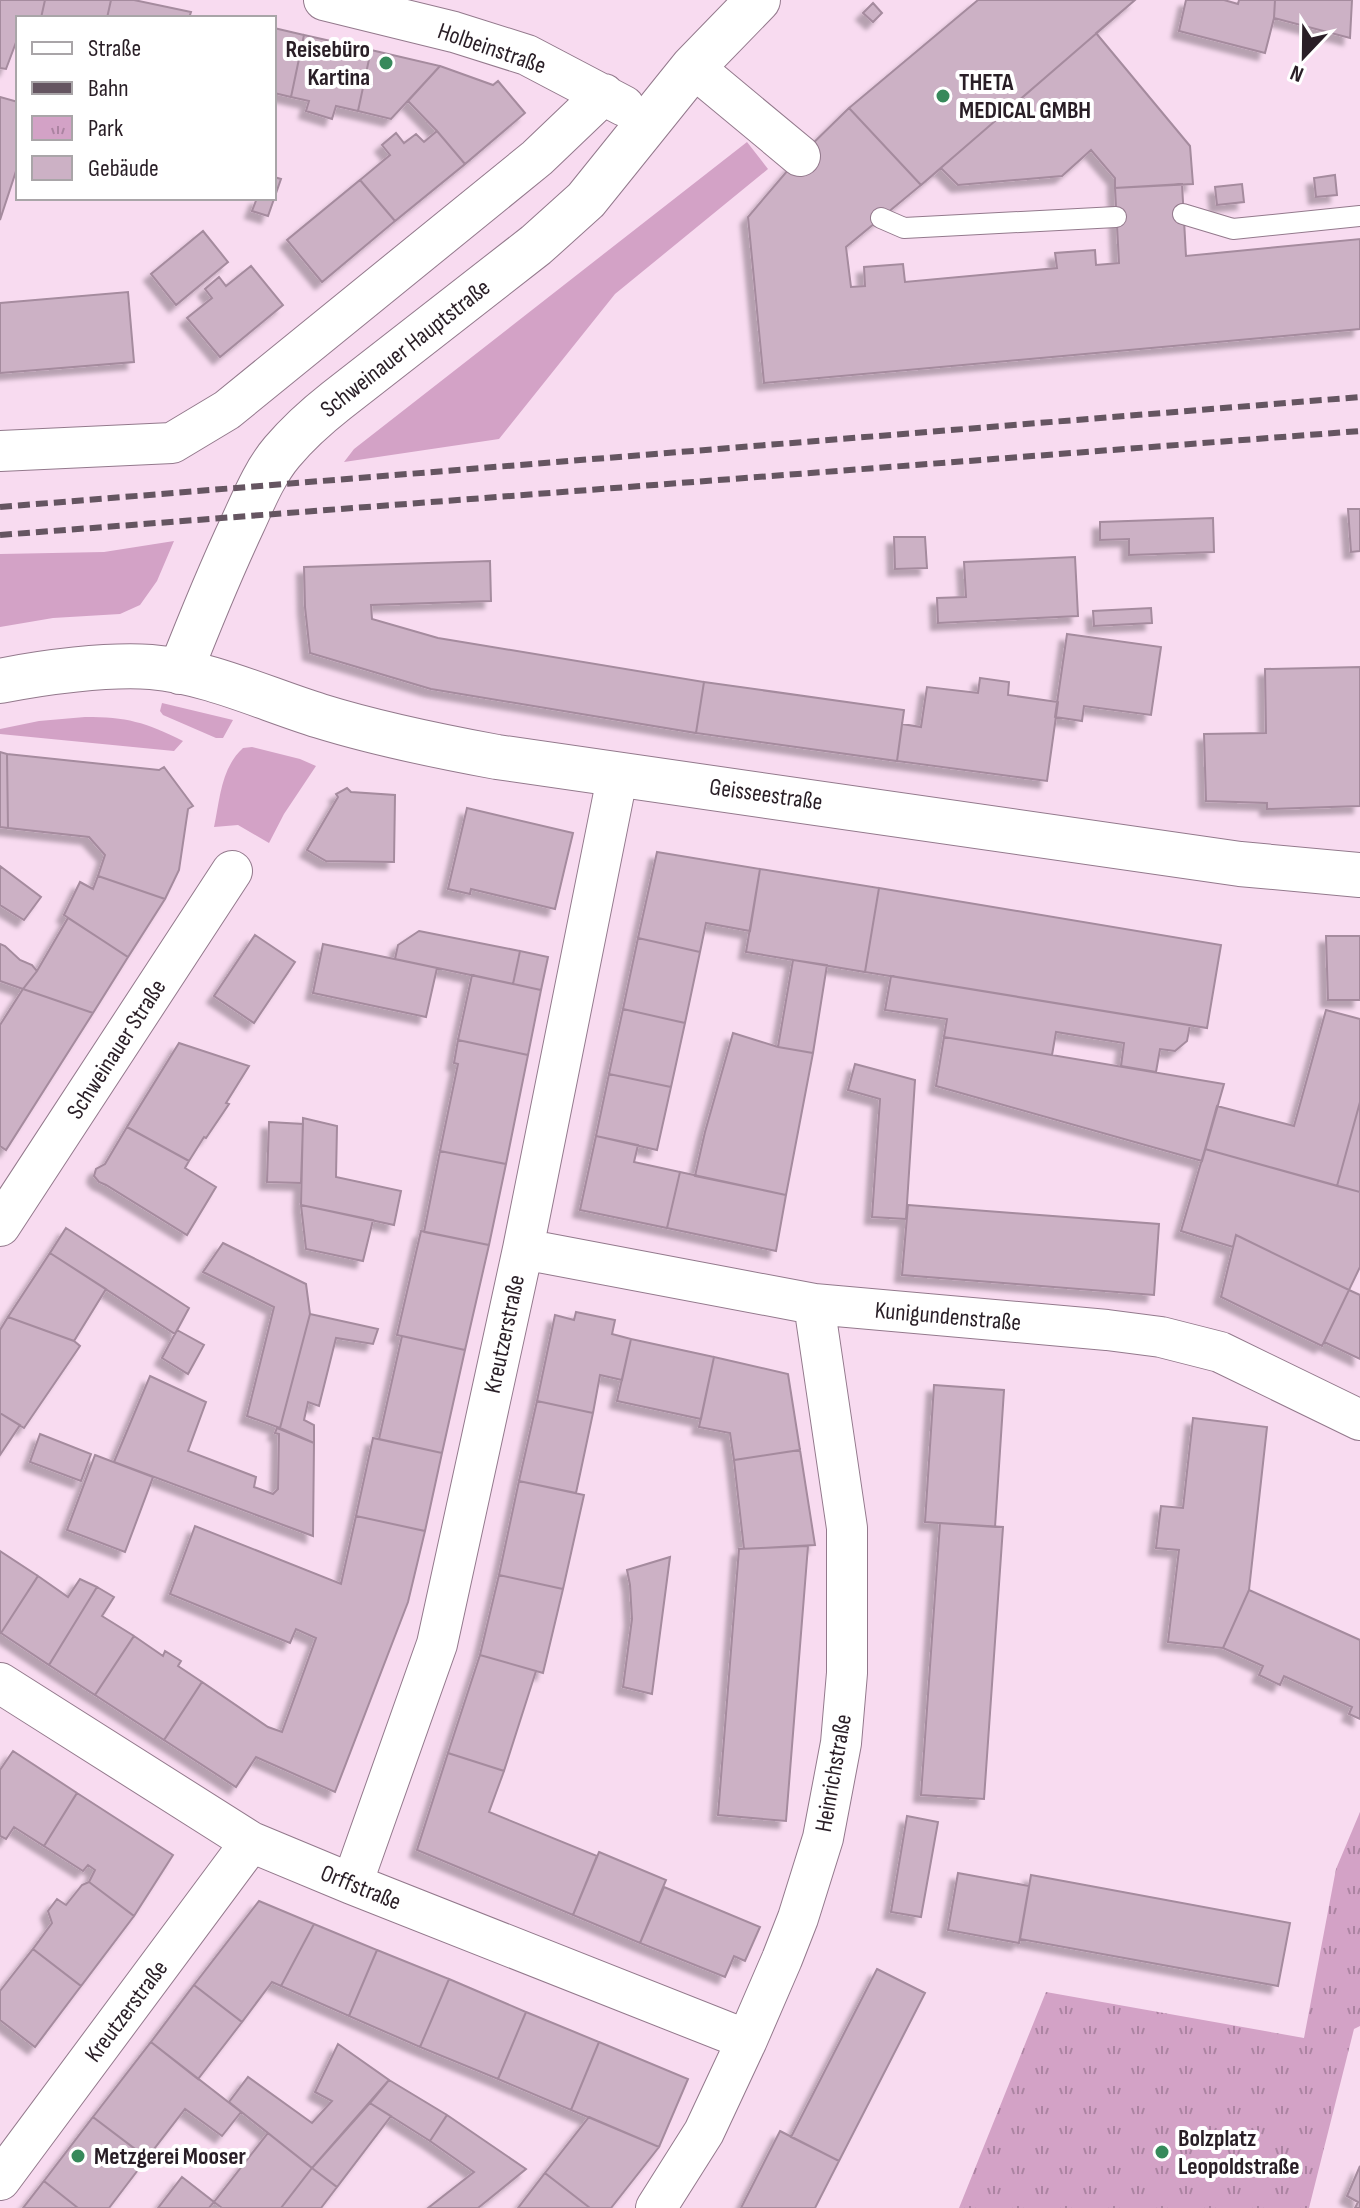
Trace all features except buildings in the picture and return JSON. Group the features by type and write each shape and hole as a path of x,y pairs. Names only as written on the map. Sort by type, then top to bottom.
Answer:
{"street":[{"name":"Holbeinstraße","path":"324,0 454,32 527,55 604,94 650,122"},
{"name":"Schweinauer Hauptstraße","path":"180,672 221,570 257,492 281,452 325,409 545,237 586,200 693,67 758,0"},
{"path":"693,67 800,156"},
{"path":"0,451 172,443 183,437 227,410 537,158 604,94"},
{"name":"Geisseestraße","path":"0,681 52,673 150,667 217,681 360,729 497,757 1240,864 1360,875"},
{"name":"Kreutzerstraße","path":"352,1884 437,1644 523,1249 618,773"},
{"name":"Schweinauer Straße","path":"0,1226 232,871"},
{"name":"Kunigundenstraße","path":"523,1249 814,1304 1107,1330 1172,1339 1220,1352 1360,1420"},
{"name":"Heinrichstraße","path":"656,2208 704,2132 798,1918 823,1838 841,1743 847,1673 847,1528 814,1304"},
{"name":"Orffstraße","path":"0,1683 251,1842 747,2040"},
{"name":"Kreutzerstraße","path":"0,2180 251,1842"}],"lane":[{"path":"1183,214 1233,229 1360,216"},
{"path":"881,218 904,228 1116,217"}],"green space":[{"path":"747,142 768,169 615,294 499,439 344,462 354,449"},
{"path":"174,541 157,581 140,605 120,614 53,618 0,627 0,554 104,552"},
{"path":"162,703 233,720 223,738 216,738 163,715 160,711"},
{"path":"85,717 136,722 183,741 174,751 0,734 0,729 39,721"},
{"path":"252,747 316,766 269,843 238,825 214,827 222,784 230,765 243,748"},
{"path":"1360,1812 1360,2026 1354,2029 1309,2208 959,2208 1046,1992 1304,2038 1336,1869"}],"railway":[{"path":"0,507 1360,397"},
{"path":"0,535 1360,431"}],"place":[{"name":"Reisebüro Kartina","path":"386,63"},
{"name":"THETA MEDICAL GMBH","path":"943,96"},
{"name":"Bolzplatz Leopoldstraße","path":"1162,2152"},
{"name":"Metzgerei Mooser","path":"78,2156"}]}
